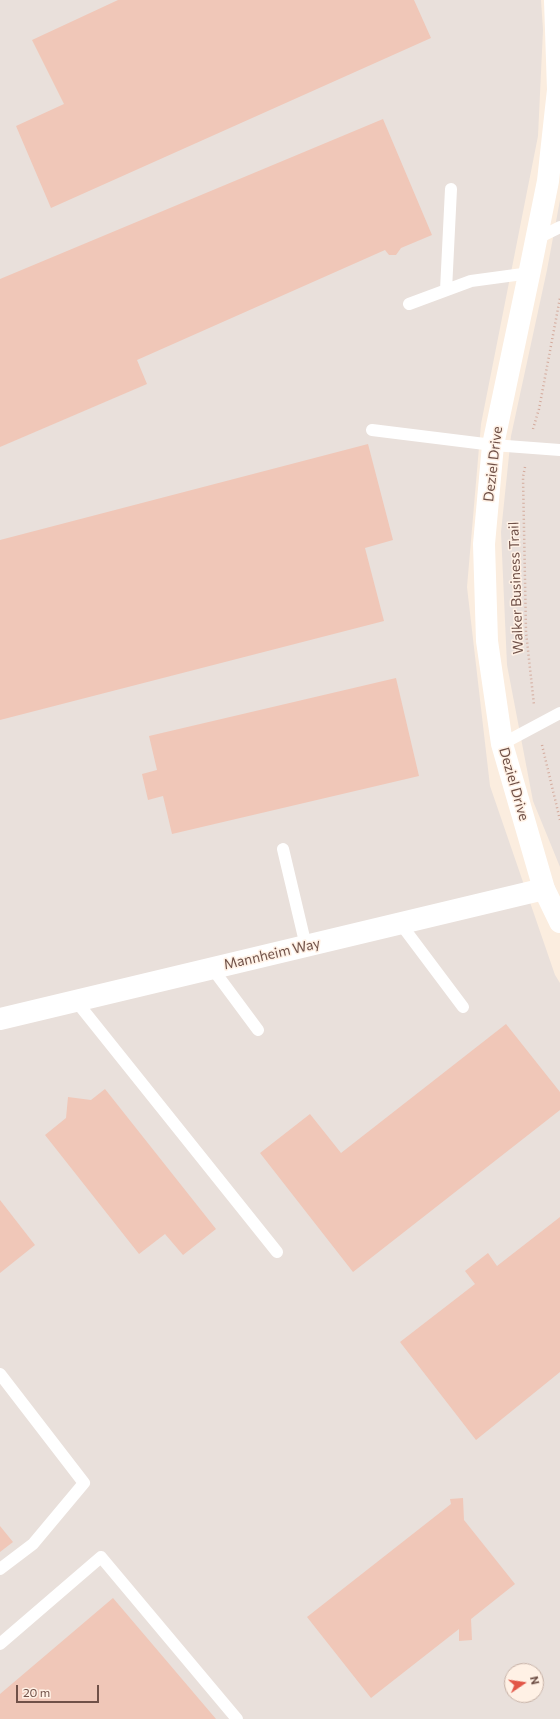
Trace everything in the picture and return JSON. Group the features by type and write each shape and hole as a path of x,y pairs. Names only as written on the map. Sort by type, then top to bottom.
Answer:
{"street":[{"name":"Deziel Drive","path":"557,8 558,90 548,181 493,445 484,544 487,641 502,744 544,889 560,922"},
{"name":"Mannheim Way","path":"0,1019 544,889"}],"lane":[{"path":"446,290 451,189"},
{"path":"536,239 560,227"},
{"path":"409,304 470,281 530,273"},
{"path":"372,430 493,445 560,450"},
{"path":"502,744 560,713"},
{"path":"283,849 306,946"},
{"path":"400,923 463,1007"},
{"path":"212,968 258,1030"},
{"path":"76,1001 277,1252"},
{"path":"0,1374 84,1483 33,1544 0,1569"},
{"path":"0,1644 101,1556 236,1719"}],"path":[{"path":"533,430 539,409 560,298"},
{"name":"Walker Business Trail","path":"523,477 526,632 532,699"},
{"path":"543,749 560,820"}],"shaded area":[{"path":"0,0 541,0 543,30 538,136 481,424 467,587 490,786 555,975 560,983 560,1719 0,1719"},
{"path":"560,200 560,867 533,801 507,665 501,532 511,436 547,270"}],"building":[{"path":"118,0 414,0 431,38 51,208 16,126 64,104 32,40"},
{"path":"383,119 432,235 401,248 396,255 389,255 385,250 137,360 147,384 0,447 0,279"},
{"path":"368,444 393,540 365,548 384,621 0,720 0,540"},
{"path":"396,678 419,776 172,834 163,796 148,800 142,774 157,770 149,736"},
{"path":"506,1024 560,1092 560,1110 353,1272 260,1153 310,1114 341,1153"},
{"path":"105,1089 216,1229 183,1255 165,1234 139,1254 45,1135 66,1118 68,1097 91,1100"},
{"path":"0,1200 35,1245 0,1273"},
{"path":"560,1217 560,1372 476,1440 400,1342 475,1284 465,1271 488,1253 497,1266"},
{"path":"463,1498 464,1520 515,1584 471,1619 472,1640 459,1641 459,1629 371,1698 307,1617 451,1504 450,1499"},
{"path":"0,1526 13,1542 0,1552"},
{"path":"113,1598 216,1719 0,1719 0,1694"}]}
